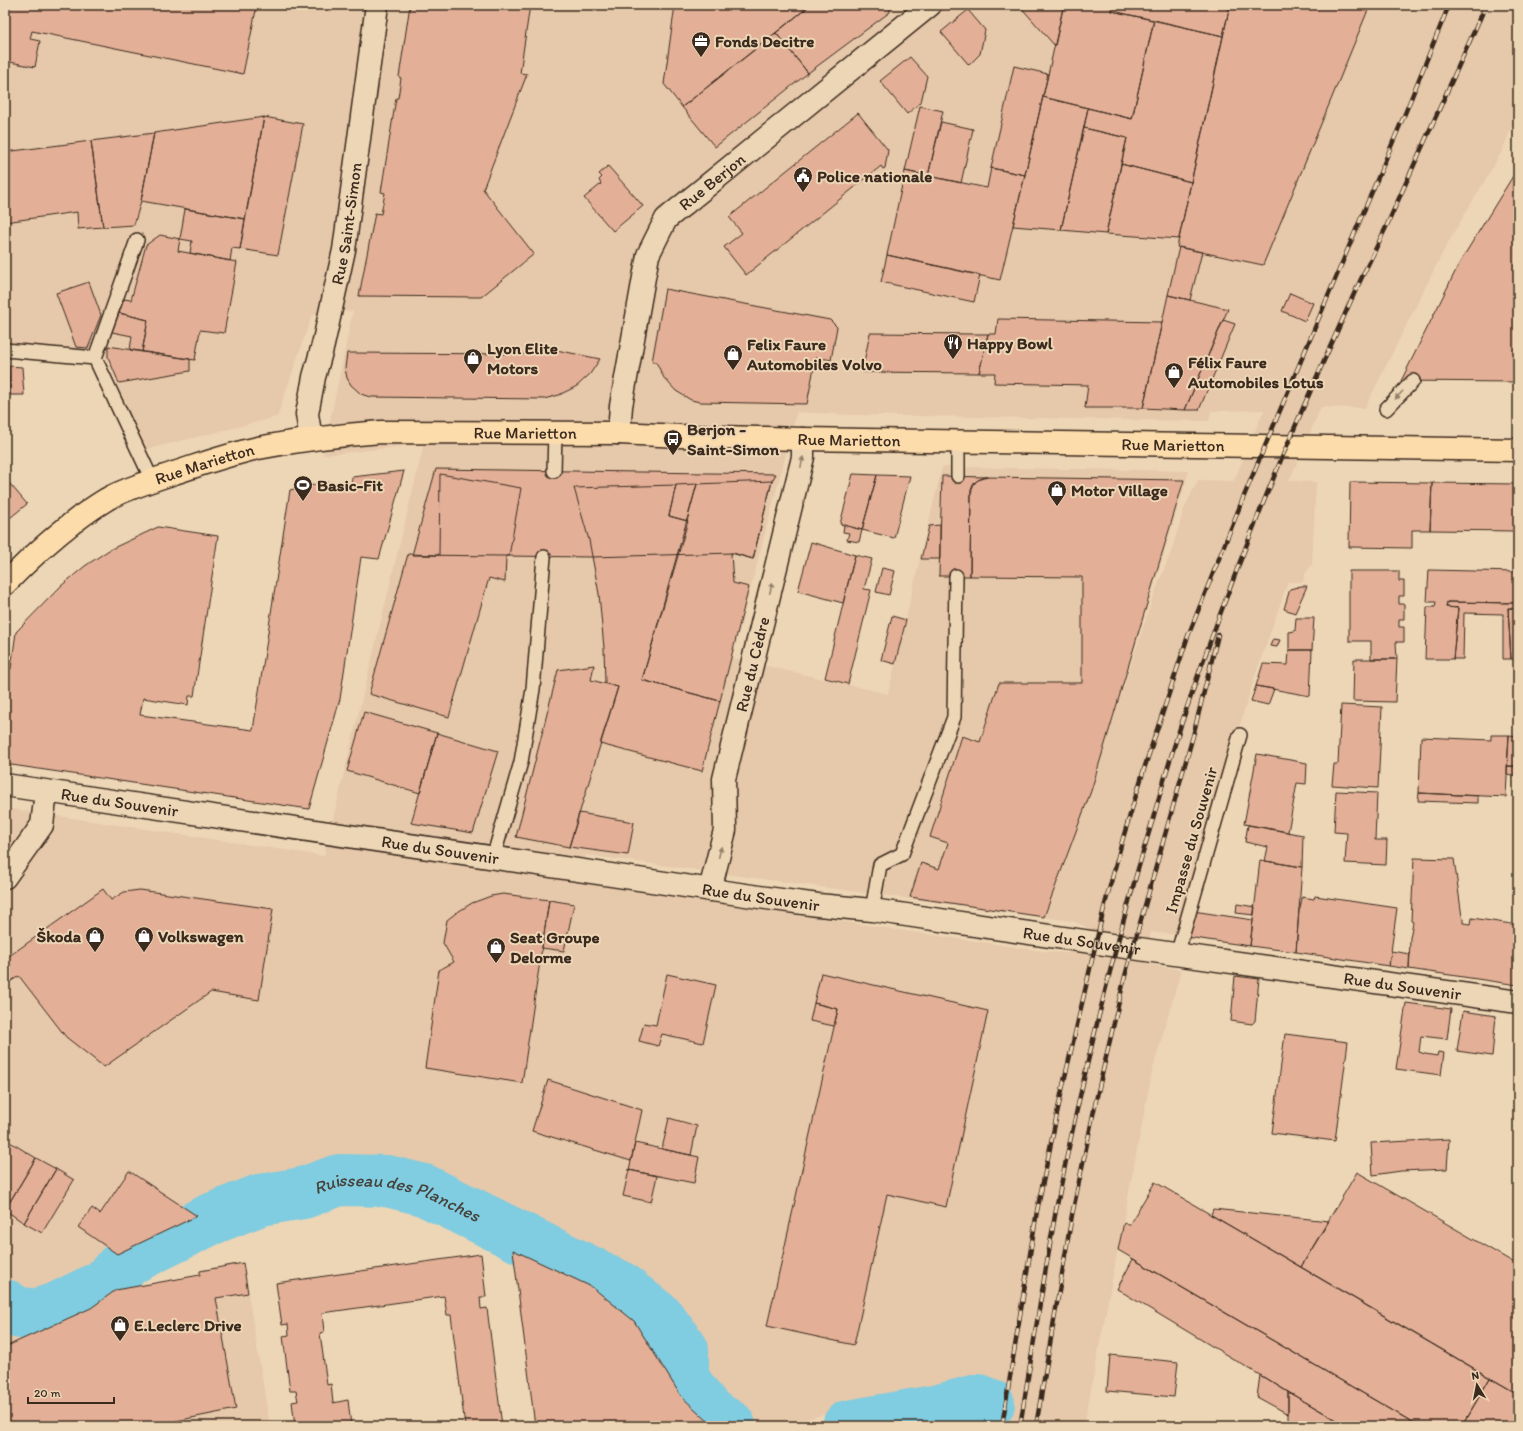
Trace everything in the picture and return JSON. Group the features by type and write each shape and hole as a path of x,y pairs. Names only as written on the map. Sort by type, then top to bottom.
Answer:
{"main road":[{"name":"Rue Marietton","path":"5,584 23,565 62,530 108,499 152,480 212,460 257,449 311,439 381,432 619,433 803,439 1518,450"}],"street":[{"name":"Rue Saint-Simon","path":"311,439 306,414 344,250 377,5"},
{"name":"Rue Berjon","path":"619,433 621,406 648,255 666,219 930,5"},
{"name":"Rue du Cèdre","path":"710,890 725,830 724,779 801,466 803,457 803,439"},
{"name":"Rue du Souvenir","path":"5,786 710,890 818,905 872,910 1518,1002"},
{"path":"5,877 42,825 46,792"}],"lane":[{"path":"137,240 95,358 152,480"},
{"path":"5,350 95,358"},
{"path":"1386,409 1413,380"},
{"path":"554,471 555,432"},
{"path":"958,441 958,476"},
{"path":"493,858 521,762 533,689 544,557"},
{"path":"872,910 880,865 902,854 954,717 956,576"},
{"name":"Impasse du Souvenir","path":"1177,954 1240,735"}],"shaded area":[{"path":"5,5 1518,5 1518,112 1501,153 1446,246 1365,408 1321,407 1289,481 1316,482 1312,564 1305,574 1303,582 1288,582 1253,682 1199,859 1178,935 1151,932 1143,963 1181,970 1152,1072 1084,1426 930,1426 935,1425 945,1387 796,1421 755,1423 728,1411 707,1380 677,1319 611,1266 410,1176 333,1172 292,1173 16,1302 5,1295 5,808 324,856 424,444 323,455 353,311 312,315 277,417 144,450 103,351 49,349 5,344","holes":["1264,410 1234,481 1198,480 1184,509 1171,552 1153,597 1113,720 1189,471 942,467 888,694 732,658 797,412 854,415 1209,421 1211,411","586,855 1072,921 1087,927 1080,952 1063,953 1041,951 580,883"]},
{"name":"E.Leclerc Drive","path":"243,1263 270,1426 5,1426 5,1324 27,1337 91,1308 116,1290 200,1275 200,1271"}],"building":[{"path":"5,5 257,5 243,74 32,31 30,39 40,41 35,67 5,61"},
{"path":"410,5 530,5 520,73 527,74 483,189 534,254 481,297 359,296 375,213 381,214 385,193 381,192 396,98 398,98 401,78 399,77"},
{"path":"675,5 809,5 682,107 664,84"},
{"path":"809,5 890,5 890,12 808,73 776,33"},
{"path":"1019,5 1060,5 1063,8 1055,46"},
{"path":"1060,5 1112,5 1112,11 1154,20 1132,119 1043,97 1063,8"},
{"path":"1112,5 1230,5 1223,36 1112,11"},
{"path":"1230,5 1370,5 1263,265 1177,247"},
{"path":"968,10 985,30 980,54 969,65 941,32"},
{"path":"1154,20 1223,36 1191,182 1121,164 1127,138 1084,128 1088,108 1132,119"},
{"path":"776,33 808,73 715,147 682,107"},
{"path":"910,57 927,76 921,102 907,114 880,81"},
{"path":"1014,66 1048,74 1025,175 991,168"},
{"path":"1043,97 1088,108 1061,230 1013,226"},
{"path":"920,106 943,111 928,176 905,171"},
{"name":"Police nationale","path":"858,113 888,150 885,168 883,169 881,166 746,275 724,247 742,233 729,217"},
{"path":"264,117 303,124 278,255 240,249"},
{"path":"264,117 245,219 141,201 154,133"},
{"path":"941,122 973,129 961,183 928,176"},
{"path":"1084,128 1127,138 1106,234 1061,230"},
{"path":"154,133 141,201 134,225 103,227 91,141"},
{"path":"91,141 103,227 78,229 77,212 5,222 5,152"},
{"path":"1518,163 1518,382 1401,381 1460,262 1513,176"},
{"path":"1121,164 1191,182 1179,239 1106,234"},
{"path":"608,166 643,206 613,231 584,198 601,184 599,180 602,177 599,174"},
{"path":"991,168 1025,175 1000,280 887,255 905,171 987,188"},
{"path":"185,209 245,219 240,249 232,248 230,261 190,253 192,241 180,239"},
{"path":"160,235 180,239 178,251 237,262 224,333 200,330 195,360 142,352 148,320 119,313 124,299 131,300 146,245"},
{"path":"1179,247 1202,252 1190,300 1168,295"},
{"path":"887,255 980,275 974,302 881,282"},
{"path":"89,282 101,315 88,348 76,347 56,293"},
{"path":"665,289 830,320 837,327 831,360 816,357 807,404 700,402 691,400 676,391 664,378 656,362 652,362"},
{"path":"1290,293 1313,303 1305,321 1282,311"},
{"path":"1168,295 1228,309 1185,410 1143,408"},
{"path":"119,313 148,320 142,352 130,350 132,336 112,332"},
{"path":"998,319 1162,322 1143,408 1085,408 1088,385 994,383 995,373 979,373 988,334 996,334"},
{"path":"1223,320 1235,324 1199,410 1185,410"},
{"path":"870,333 988,334 979,373 862,372"},
{"path":"108,346 190,359 190,371 119,383 108,357"},
{"path":"537,346 600,359 590,374 577,386 559,395 544,399 370,397 361,394 351,385 347,378 345,368 347,353 527,354"},
{"path":"9,366 22,367 24,395 10,395"},
{"path":"436,469 776,474 772,481 753,559 733,553 592,557 412,555"},
{"path":"404,471 379,559 361,557 340,699 309,809 5,764 5,668 11,669 16,632 61,586 85,566 109,550 158,527 218,536 194,696 189,696 188,705 143,698 140,715 253,730 290,490 327,482 351,485 352,477"},
{"path":"440,474 521,488 509,556 506,556 505,582 489,578 449,717 369,694 408,554 439,555"},
{"path":"853,474 877,475 862,530 840,524"},
{"path":"877,475 910,476 894,538 862,530"},
{"path":"942,476 988,477 978,480 973,485 971,490 970,576 939,576"},
{"path":"985,477 1184,480 1091,791 1044,917 910,897 921,863 939,869 948,843 930,837 962,736 980,742 999,683 1082,683 1082,577 970,576 971,493 974,483"},
{"path":"5,478 27,504 5,522"},
{"path":"772,481 753,559 731,553 733,583 749,587 720,701 642,680 697,484"},
{"path":"1350,482 1432,483 1430,530 1412,530 1412,548 1349,547"},
{"path":"1432,483 1518,484 1518,531 1430,530"},
{"path":"697,484 687,521 669,516 676,485"},
{"path":"676,485 669,516 688,521 642,680 720,701 702,771 600,744 618,687 605,683 604,648 599,594 589,540 574,488"},
{"path":"844,525 862,530 859,542 847,540 849,533 843,532"},
{"path":"940,525 940,559 921,559 929,526"},
{"path":"811,542 855,555 843,603 798,591"},
{"path":"855,555 872,559 864,589 871,590 848,684 825,678"},
{"path":"882,568 895,571 889,595 876,592"},
{"path":"1429,570 1518,572 1518,603 1447,602 1446,607 1458,608 1453,659 1425,659 1427,607 1435,607 1436,602 1427,602"},
{"path":"1349,571 1399,571 1399,581 1404,581 1404,596 1399,596 1399,604 1404,604 1404,619 1399,619 1399,627 1404,627 1404,642 1396,642 1397,659 1371,659 1371,641 1349,641"},
{"path":"1307,586 1295,613 1284,609 1290,589"},
{"path":"1447,602 1518,603 1518,609 1508,608 1511,659 1503,659 1503,614 1464,613 1463,659 1453,659 1458,608 1446,607"},
{"path":"1508,608 1518,609 1518,659 1511,659"},
{"path":"892,616 906,620 895,664 881,660"},
{"path":"1296,618 1314,618 1312,650 1289,650 1289,632 1295,631"},
{"path":"1273,639 1280,640 1277,647 1270,646"},
{"path":"1289,650 1312,650 1310,696 1256,686 1263,664 1288,665"},
{"path":"1354,659 1397,659 1395,702 1353,701"},
{"path":"594,665 591,680 618,687 569,847 516,837 558,670"},
{"path":"1256,686 1274,689 1268,705 1251,701"},
{"path":"1341,705 1382,707 1378,788 1332,785 1334,764 1338,764"},
{"path":"364,712 437,733 420,793 347,771"},
{"path":"437,733 498,751 473,833 411,823"},
{"path":"1491,735 1509,735 1506,797 1419,793 1421,737 1491,740"},
{"path":"1509,735 1518,736 1518,767 1507,766"},
{"path":"1257,754 1307,763 1306,784 1297,783 1288,832 1244,824"},
{"path":"1507,766 1518,766 1518,776 1507,774"},
{"path":"1336,791 1377,793 1375,840 1387,840 1386,865 1345,863 1347,833 1334,832"},
{"path":"1419,793 1478,796 1478,803 1418,801"},
{"path":"579,813 634,822 628,855 569,847"},
{"path":"1248,825 1303,835 1302,867 1265,861 1268,847 1245,842"},
{"path":"1414,858 1454,859 1463,923 1471,924 1472,918 1518,925 1518,985 1409,969 1410,938 1413,922 1411,921"},
{"path":"1260,860 1302,867 1296,952 1250,946"},
{"path":"103,889 111,900 124,892 140,890 273,909 259,1000 211,992 104,1067 66,1037 19,976 8,983 5,979 5,959"},
{"path":"503,894 549,900 522,1083 425,1068 439,970 454,962 443,943 447,920 472,903 491,896"},
{"path":"1315,896 1397,908 1389,966 1296,952 1299,909 1302,897 1314,899"},
{"path":"549,900 574,904 564,951 542,948"},
{"path":"1237,904 1255,907 1254,915 1236,913"},
{"path":"1193,911 1253,920 1250,946 1187,937"},
{"path":"1391,951 1410,954 1409,969 1389,966"},
{"path":"821,973 988,1011 946,1207 887,1194 854,1345 767,1326 838,1009 814,1003"},
{"path":"667,974 716,985 703,1043 662,1034 658,1046 639,1041 644,1023 656,1025"},
{"path":"1235,976 1259,979 1255,1021 1252,1024 1231,1021"},
{"path":"814,1003 838,1009 834,1026 810,1021"},
{"path":"1406,1003 1451,1009 1447,1039 1421,1036 1419,1052 1437,1056 1438,1052 1444,1053 1441,1075 1396,1069"},
{"path":"1463,1011 1496,1016 1492,1056 1457,1051"},
{"path":"1285,1034 1348,1042 1335,1141 1272,1133"},
{"path":"548,1080 642,1110 631,1161 532,1131"},
{"path":"669,1118 697,1126 691,1155 662,1149"},
{"path":"5,1139 36,1158 5,1210"},
{"path":"1449,1139 1447,1169 1401,1171 1373,1175 1371,1143"},
{"path":"635,1143 699,1157 694,1183 629,1170"},
{"path":"36,1158 56,1169 24,1223 5,1210"},
{"path":"56,1169 74,1180 42,1233 24,1223"},
{"path":"629,1170 657,1176 651,1202 623,1196"},
{"path":"129,1171 197,1216 117,1254 78,1227 92,1208 100,1214"},
{"path":"1357,1172 1518,1265 1518,1394 1301,1267"},
{"path":"1155,1182 1490,1378 1462,1426 1419,1426 1118,1250 1124,1222 1129,1225"},
{"path":"1213,1209 1329,1221 1301,1267 1211,1215"},
{"path":"513,1250 592,1287 634,1321 681,1396 713,1426 535,1426"},
{"path":"481,1254 486,1297 480,1297 481,1309 487,1308 502,1426 465,1426 451,1315 447,1315 444,1296 322,1313 324,1332 320,1333 327,1385 331,1384 333,1403 348,1400 351,1426 295,1426 292,1402 298,1401 296,1391 290,1391 283,1336 289,1335 288,1324 282,1325 276,1283"},
{"path":"1133,1259 1419,1426 1347,1426 1288,1392 1117,1289"},
{"name":"E.Leclerc Drive","path":"243,1263 248,1293 216,1298 236,1409 171,1422 172,1426 5,1426 5,1347 91,1308 116,1290 200,1275 200,1271"},
{"path":"1110,1355 1178,1362 1174,1397 1107,1391"},
{"path":"1260,1375 1288,1392 1288,1414 1257,1397"},
{"path":"1490,1378 1518,1394 1518,1426 1462,1426"},
{"path":"1288,1392 1347,1426 1288,1426"}],"waterway":[{"name":"Ruisseau des Planches","path":"5,1305 16,1312 35,1315 57,1308 104,1285 128,1260 209,1220 260,1200 303,1193 339,1180 387,1181 424,1190 617,1285 659,1318 683,1350 683,1379 708,1413 730,1426"},
{"name":"Ruisseau des Planches","path":"848,1426 939,1410 978,1400 989,1404"}],"railway":[{"path":"1002,1426 1037,1211 1062,1090 1104,908 1145,766 1188,636 1244,496 1449,5"},
{"path":"1020,1426 1056,1210 1076,1112 1111,966 1180,728 1217,623 1278,467 1322,365 1486,5"},
{"path":"1036,1426 1072,1215 1097,1096 1125,976 1193,736 1218,635"}],"place":[{"name":"Fonds Decitre","path":"701,58"},
{"name":"Police nationale","path":"803,193"},
{"name":"Happy Bowl","path":"953,360"},
{"name":"Felix Faure Automobiles Volvo","path":"733,371"},
{"name":"Lyon Elite Motors","path":"473,375"},
{"name":"Félix Faure Automobiles Lotus","path":"1174,389"},
{"name":"Berjon - Saint-Simon","path":"673,456"},
{"name":"Basic-Fit","path":"303,502"},
{"name":"Motor Village","path":"1057,507"},
{"name":"Škoda","path":"95,953"},
{"name":"Volkswagen","path":"144,953"},
{"name":"Seat Groupe Delorme","path":"496,964"},
{"name":"E.Leclerc Drive","path":"120,1342"}]}
